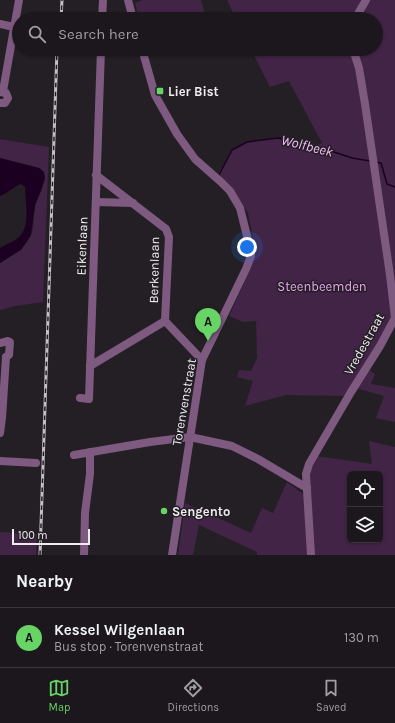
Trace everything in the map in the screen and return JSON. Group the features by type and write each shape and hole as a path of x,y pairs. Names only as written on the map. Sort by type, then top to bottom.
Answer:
{"street":[{"path":"17,12 19,0"},
{"path":"102,0 102,12"},
{"path":"128,0 131,12"},
{"path":"359,12 366,0"},
{"path":"0,24 12,27"},
{"path":"0,103 5,103 8,98 8,94 1,92 12,39"},
{"name":"Eikenlaan","path":"80,398 89,398 101,56"},
{"name":"Torenvenstraat","path":"144,56 155,94 164,113 184,146 195,159 230,191 240,208 247,233 251,256 202,360 172,555"},
{"name":"Vredestraat","path":"311,555 306,479 309,464 380,346 395,318 374,161 359,68 355,56"},
{"name":"Berkenlaan","path":"96,175 166,229 169,237 165,321 202,360"},
{"path":"96,202 133,204"},
{"path":"90,366 165,321"},
{"path":"0,343 10,342 9,355 3,355 2,418 0,433"},
{"path":"90,351 103,358"},
{"path":"74,454 190,437 232,446 307,488"},
{"path":"84,555 85,513 90,474 90,452"},
{"path":"0,462 36,463"},
{"path":"296,481 306,479"}],"green space":[{"path":"143,0 201,0 204,12 137,12 135,3"},
{"name":"Steenbeemden","path":"227,0 395,0 395,324 368,369 375,374 371,384 395,388 395,422 376,418 384,396 356,388 351,396 286,395 245,406 253,381 237,377 239,370 251,371 257,358 256,321 243,322 229,316 250,270 255,247 248,213 234,191 218,174 233,150 249,141 278,138 314,146 322,143 289,81 270,87 254,56 383,56 383,12 233,12"},
{"path":"0,139 49,147 43,302 0,310 0,263 21,249 29,240 33,228 36,203 44,180 42,170 39,168 0,158"},
{"path":"369,441 395,447 395,555 257,555 257,552 199,525 193,555 178,555 185,503 251,533 262,508 273,513 287,482 311,500 310,470 316,456 372,464"},
{"path":"0,532 37,534 36,555 0,555"}],"shaded area":[{"path":"0,158 39,168 44,172 45,178 35,205 31,235 21,250 0,263 0,248 17,239 23,232 26,214 25,187 21,184 0,196"}],"waterway":[{"name":"Wolfbeek","path":"219,175 232,150 247,142 278,138 331,151 352,158 370,161"},
{"name":"Wolfbeek","path":"376,162 381,163 387,184 395,187"}],"railway":[{"path":"61,12 62,0"},
{"path":"40,555 57,56"}],"place":[{"name":"Lier Bist","path":"160,91"},
{"name":"Kessel Wilgenlaan","path":"208,341"},
{"name":"Sengento","path":"164,511"}]}
